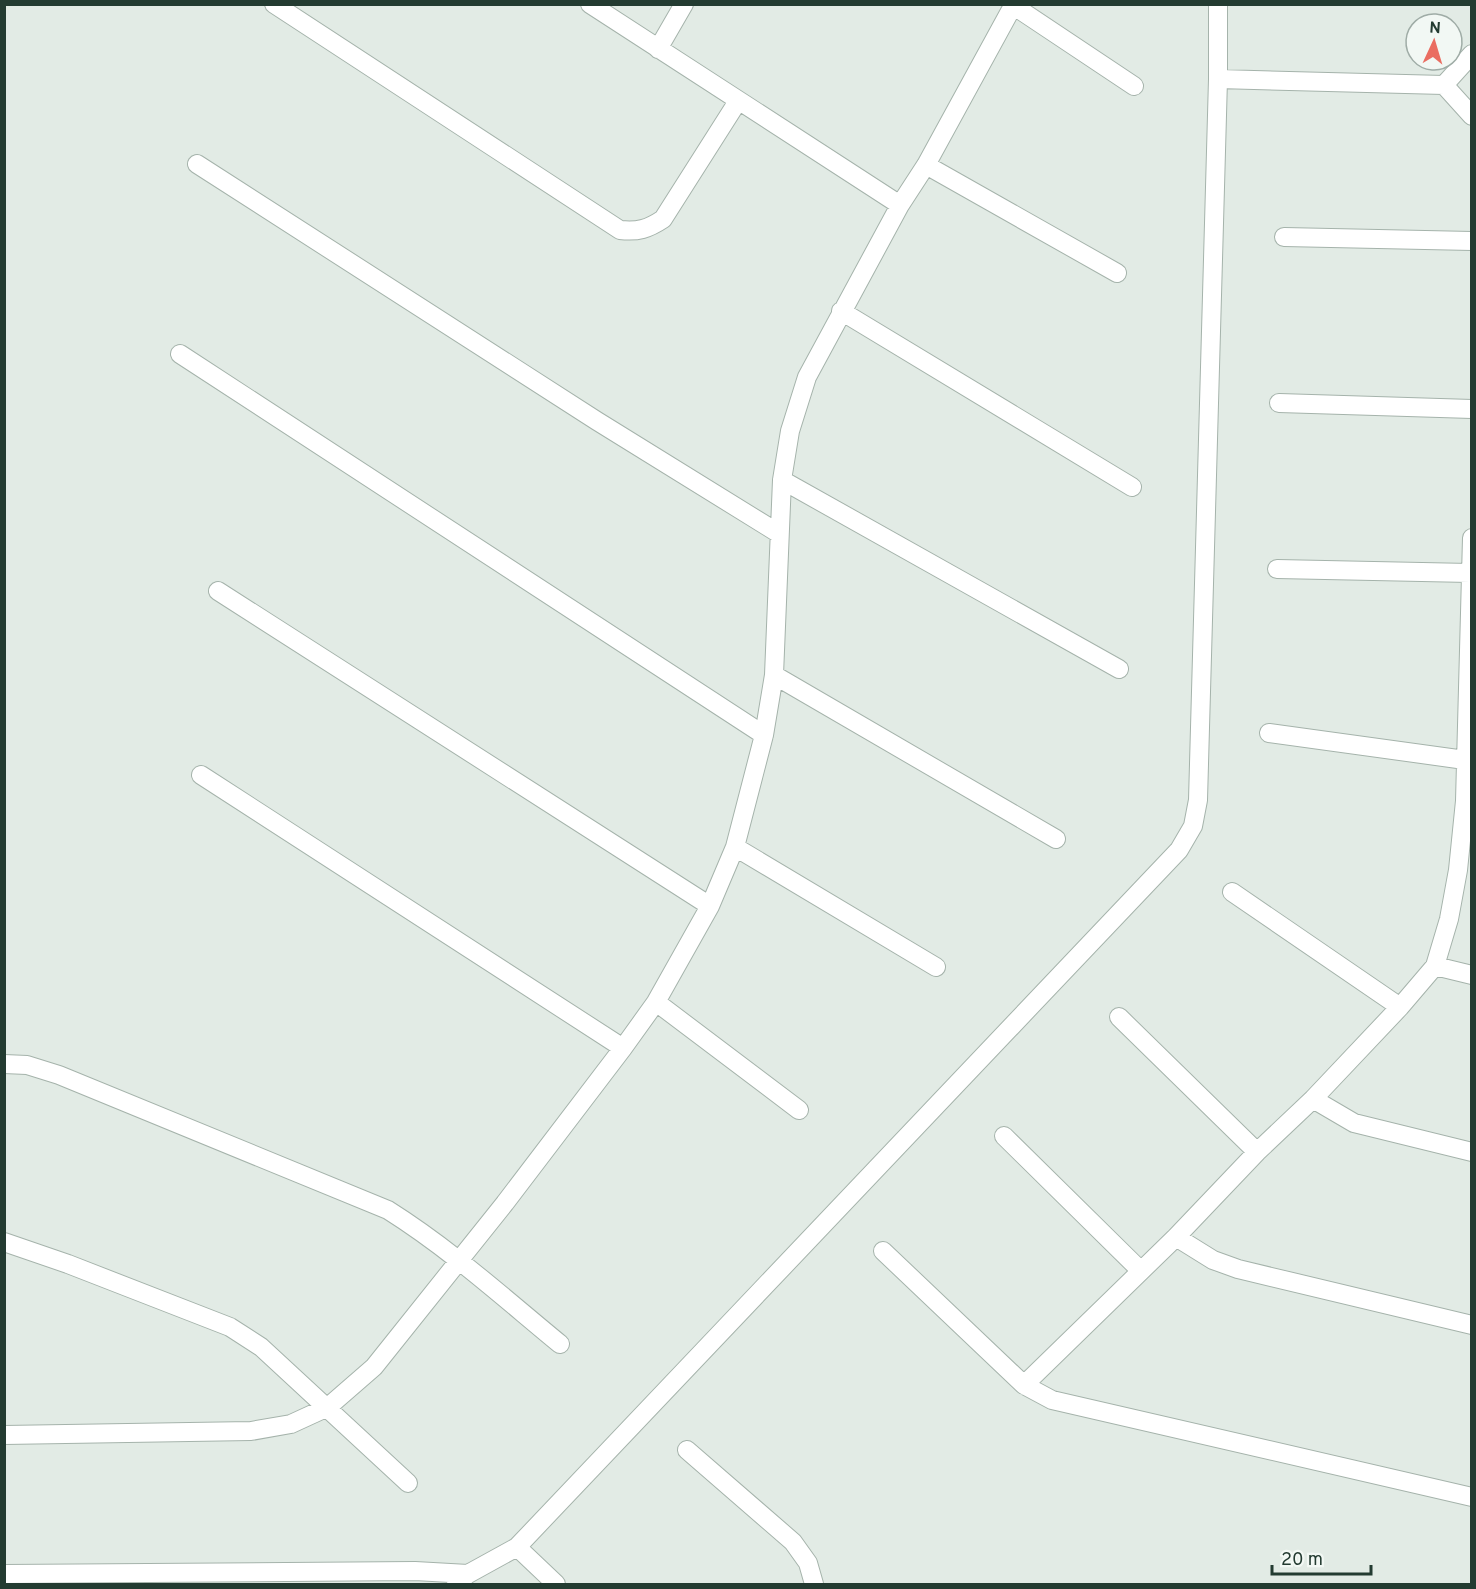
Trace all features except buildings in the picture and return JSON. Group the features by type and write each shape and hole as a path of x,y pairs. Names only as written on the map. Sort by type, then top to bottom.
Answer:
{"street":[{"path":"274,4 620,230 635,232 650,228 663,219 738,101"},
{"path":"590,4 900,205"},
{"path":"658,49 684,4"},
{"path":"4,1574 415,1571 462,1580 517,1547 663,1396 781,1268 1179,850 1193,826 1198,800 1218,79 1218,4"},
{"path":"4,1436 251,1431 291,1424 328,1407 374,1367 505,1203 623,1048 656,1002 710,906 735,847 764,735 774,675 778,533 782,480 790,431 807,377 841,311 900,205 926,165 1012,5 1134,86"},
{"path":"1444,85 1472,54"},
{"path":"1218,79 1444,85 1472,116"},
{"path":"197,164 597,421 778,533"},
{"path":"926,165 1117,273"},
{"path":"1284,237 1472,241"},
{"path":"841,311 1132,487"},
{"path":"180,354 764,735"},
{"path":"1280,403 1472,409"},
{"path":"782,480 1119,669"},
{"path":"1024,1385 1313,1099 1436,966 1449,919 1468,801 1465,760 1472,538"},
{"path":"1277,569 1470,573"},
{"path":"218,591 710,906"},
{"path":"774,675 1056,839"},
{"path":"1269,733 1465,760"},
{"path":"201,775 623,1048"},
{"path":"735,847 936,968"},
{"path":"1232,892 1400,1007"},
{"path":"1436,966 1472,975"},
{"path":"656,1002 799,1110"},
{"path":"1119,1017 1257,1152"},
{"path":"4,1064 27,1065 59,1075 388,1210 458,1259 560,1344"},
{"path":"1313,1099 1354,1123 1472,1152"},
{"path":"1004,1136 1140,1270"},
{"path":"1176,1237 1213,1260 1238,1269 1472,1324"},
{"path":"4,1242 68,1264 230,1327 261,1347 408,1483"},
{"path":"883,1251 1024,1385 1052,1400 1472,1497"},
{"path":"687,1450 792,1542 808,1563 814,1584"},
{"path":"517,1547 556,1584"}]}
